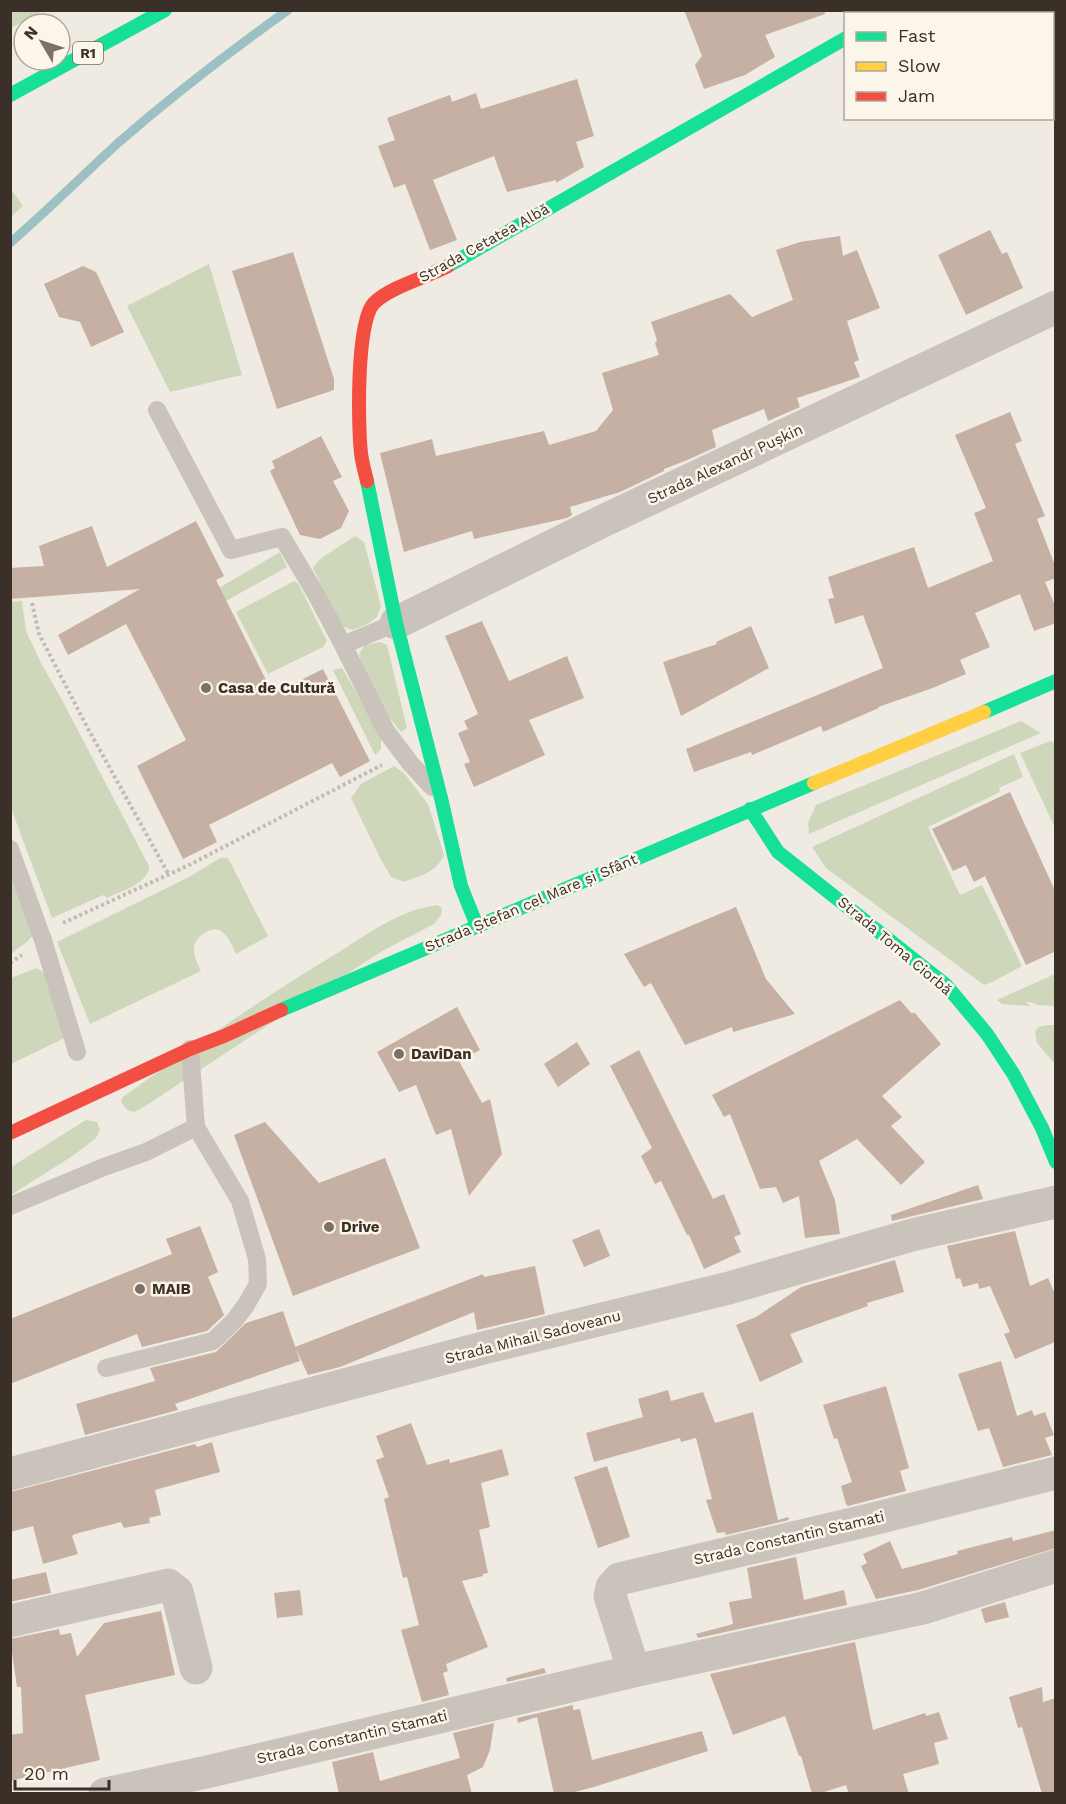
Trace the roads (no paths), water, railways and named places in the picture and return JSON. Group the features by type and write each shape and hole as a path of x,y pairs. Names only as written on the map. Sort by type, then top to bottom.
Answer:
{"main road":[{"name":"R1","path":"10,95 165,10"},
{"name":"Strada Cetatea Albă","path":"396,623 361,453 359,425 362,353 364,323 370,305 447,267 844,39"},
{"path":"396,623 441,798 460,886 477,926"},
{"name":"Strada Ștefan cel Mare și Sfânt","path":"10,1133 306,998 1056,681"},
{"name":"Strada Toma Ciorbă","path":"750,809 778,852 946,985 987,1034 1014,1075 1042,1128 1056,1161"}],"street":[{"name":"Strada Alexandr Pușkin","path":"396,623 615,515 1056,307"},
{"name":"Strada Mihail Sadoveanu","path":"10,1474 483,1348 729,1288 912,1235 1056,1202"},
{"name":"Strada Constantin Stamati","path":"634,1671 610,1596 612,1587 619,1579 1056,1473"},
{"name":"Strada Constantin Stamati","path":"105,1794 634,1671 923,1608 1056,1566"},
{"path":"10,1621 168,1585 177,1592 196,1668"}],"lane":[{"path":"157,410 231,550 282,537 316,594 386,731 441,798"},
{"path":"343,645 396,623"},
{"path":"10,849 41,933 77,1052"},
{"path":"106,1368 213,1341 234,1321 258,1284 257,1259 240,1202 196,1127 190,1049"},
{"path":"10,1206 146,1152 196,1127"}],"waterway":[{"path":"10,243 138,126 201,75 288,10"}],"place":[{"name":"Casa de Cultură","path":"206,688"},
{"name":"DaviDan","path":"399,1054"},
{"name":"Drive","path":"329,1227"},
{"name":"MAIB","path":"140,1289"}]}
